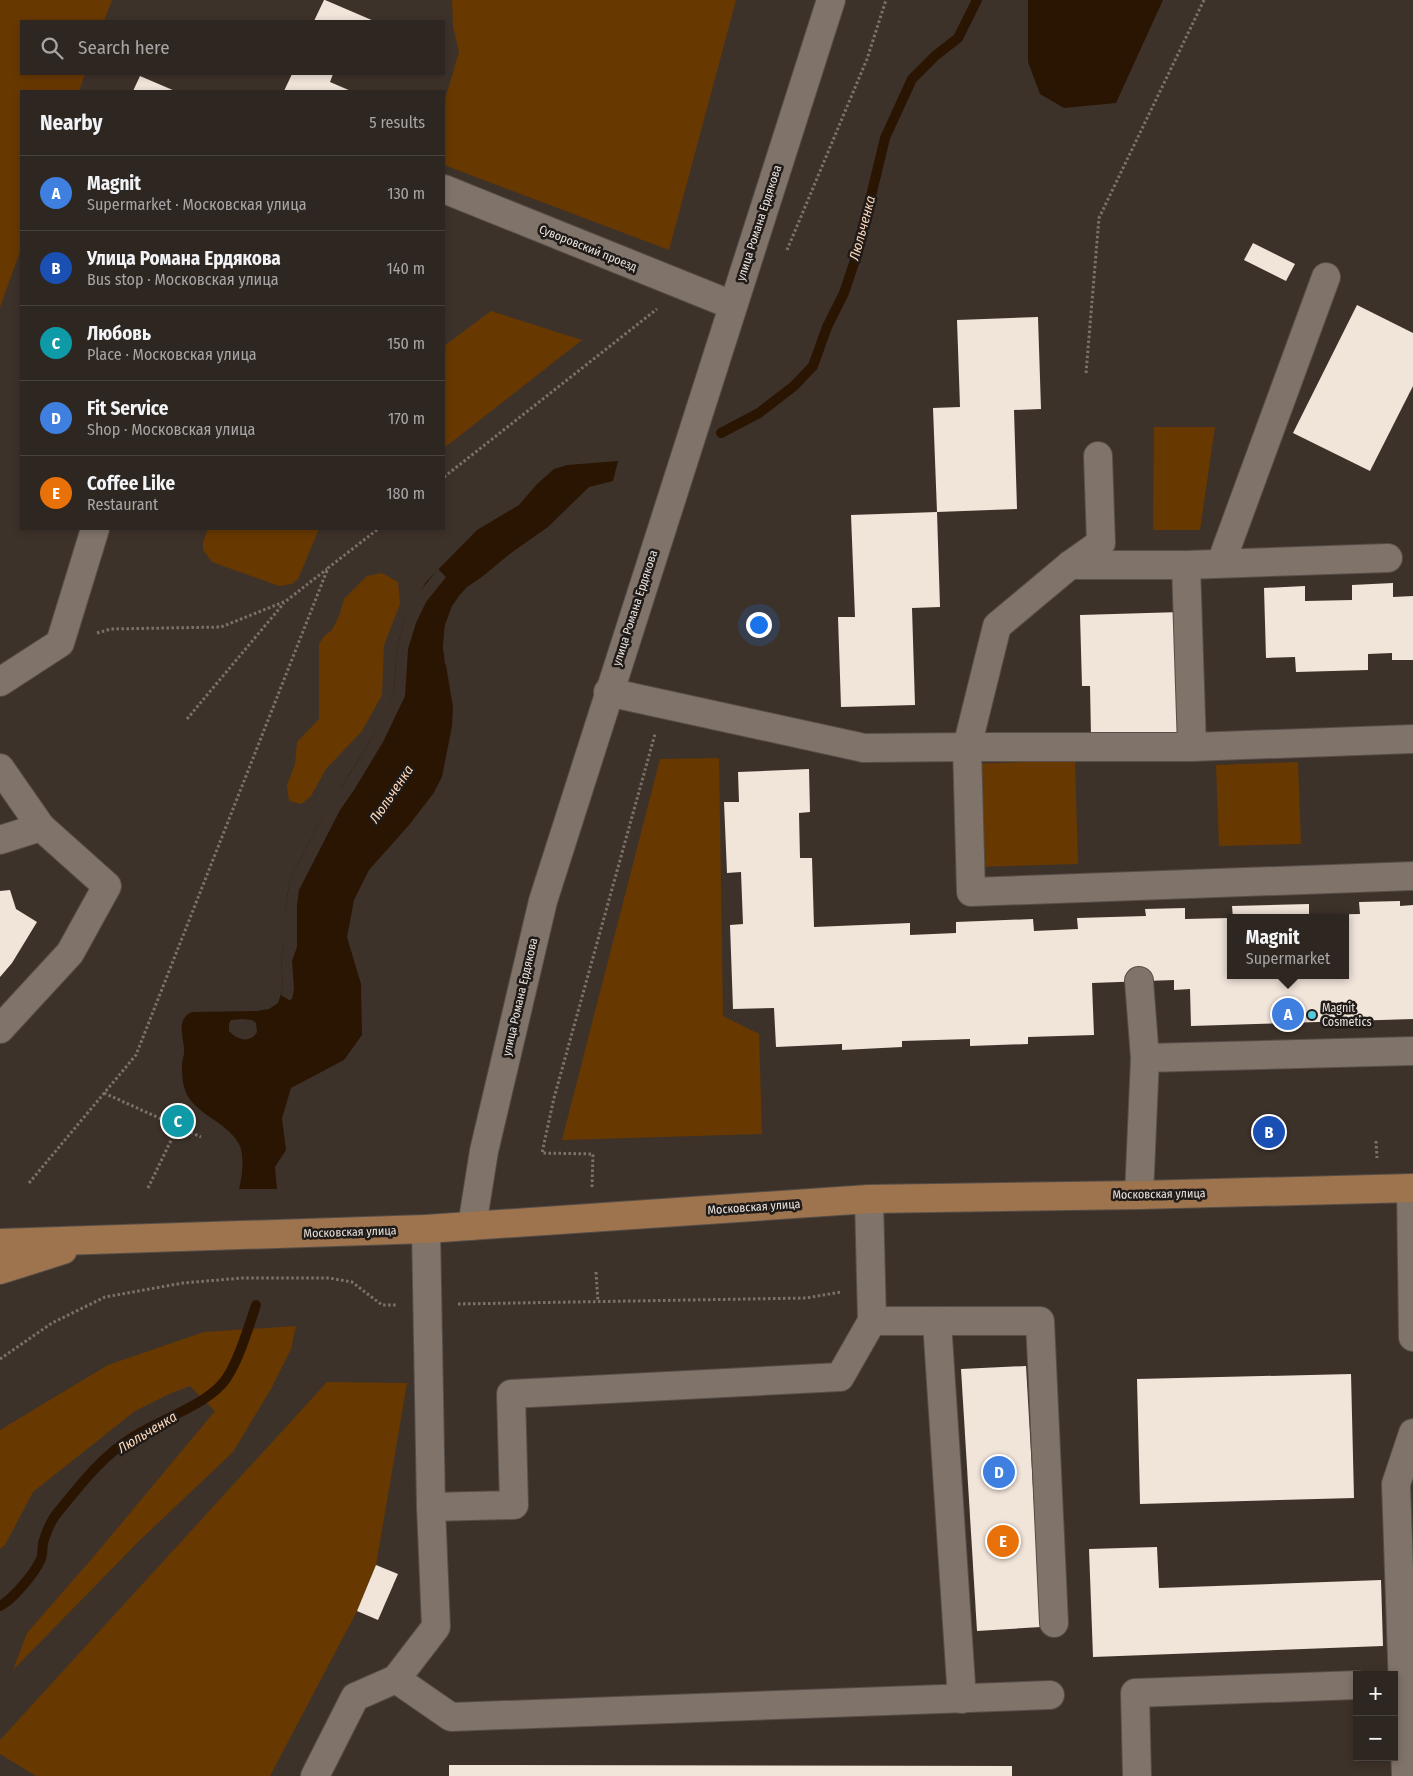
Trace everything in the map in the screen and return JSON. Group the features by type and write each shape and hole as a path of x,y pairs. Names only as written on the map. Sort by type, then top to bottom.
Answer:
{"main road":[{"name":"Московская улица","path":"0,1243 426,1229 869,1199 1412,1188"},
{"name":"Московская улица","path":"0,1270 96,1240"}],"street":[{"name":"улица Романа Ердякова","path":"472,1226 484,1151 542,900 831,0"},
{"name":"Суворовский проезд","path":"445,189 732,306"},
{"path":"1221,563 1326,277"},
{"path":"1098,456 1101,543 1070,565 997,626 967,748 971,892 1413,876"},
{"path":"0,682 60,642 94,530"},
{"path":"1070,565 1186,565 1388,558"},
{"path":"1186,565 1192,747"},
{"path":"608,692 864,748 1192,747 1413,739"},
{"path":"0,768 41,827 108,886 70,953 0,1029"},
{"path":"0,840 41,827"},
{"path":"1139,981 1145,1058 1139,1195"},
{"path":"1145,1058 1413,1051"},
{"path":"1412,1188 1413,1337"},
{"path":"431,1507 514,1505 511,1394 840,1377 872,1321 869,1199"},
{"path":"315,1776 355,1697 396,1679 436,1628 431,1507 426,1229"},
{"path":"872,1321 1040,1321 1054,1624"},
{"path":"937,1322 962,1698"},
{"path":"1406,1776 1399,1683 1396,1484 1413,1433"},
{"path":"396,1679 451,1718 1050,1695"},
{"path":"1137,1776 1135,1693 1353,1685"}],"path":[{"path":"786,252 867,59 886,0"},
{"path":"1086,373 1099,218 1204,0"},
{"path":"445,476 685,287"},
{"path":"187,719 286,601 377,530"},
{"path":"29,1183 136,1055 328,568"},
{"path":"60,642 111,629 221,627 286,601"},
{"path":"592,1192 593,1154 542,1153 554,1098 663,704"},
{"path":"104,1093 201,1137"},
{"path":"148,1188 178,1126"},
{"path":"1376,1141 1377,1163"},
{"path":"596,1272 598,1302"}],"shaded area":[{"path":"0,0 112,0 104,20 20,20 20,75 85,75 79,90 20,90 20,252 0,307"},
{"path":"452,0 736,0 669,250 445,165 445,100 459,52 453,26"},
{"path":"491,311 582,340 445,447 445,345"},
{"path":"1154,427 1215,427 1200,530 1153,530"},
{"path":"208,530 319,530 298,579 292,584 279,586 212,562 203,550 203,542"},
{"path":"382,573 398,582 400,604 384,645 382,695 362,731 326,769 311,796 301,804 289,801 287,785 295,764 297,742 319,719 319,644 324,636 332,630 344,599 367,576"},
{"path":"719,758 723,1016 759,1034 762,1134 562,1140 660,759"},
{"path":"1075,760 1078,864 975,867 972,764"},
{"path":"1298,762 1301,844 1219,846 1216,765"},
{"path":"296,1326 291,1349 271,1389 233,1452 139,1541 13,1670 27,1633 215,1411 190,1386 135,1411 33,1492 5,1545 0,1549 0,1430 108,1365 204,1332"},
{"path":"327,1382 407,1383 376,1565 357,1611 270,1776 36,1776 0,1754 0,1740"}],"water":[{"path":"1028,0 1163,0 1116,103 1064,108 1040,94 1028,62"},
{"path":"618,461 613,481 589,487 548,527 511,553 459,596 445,625 443,647 453,707 452,726 442,777 433,794 409,825 369,870 354,900 347,937 361,984 362,1035 344,1060 291,1088 282,1118 286,1150 275,1167 277,1189 239,1189 242,1160 239,1144 226,1129 194,1104 184,1087 182,1078 184,1051 182,1023 187,1015 192,1012 257,1011 269,1009 278,1003 283,988 281,955 285,942 285,910 290,879 321,820 372,738 394,691 397,649 404,620 426,582 477,530 519,505 537,484 554,469 567,465","holes":["231,1020 252,1020 256,1023 257,1032 251,1038 243,1039 236,1037 229,1031"]}],"pier":[{"path":"438,569 446,577 426,602 416,623 408,649 405,696 383,742 340,810 299,890 297,947 292,961 294,989 292,999 289,1000 281,995 283,988 281,955 285,942 285,910 290,879 331,801 372,738 394,691 397,649 404,620 418,594"},
{"path":"485,575 489,575 461,597 447,625 446,647 448,667 445,664 443,647 445,625 452,606 467,587"}],"building":[{"path":"325,0 372,20 314,20"},
{"path":"292,75 333,75 330,82 349,90 284,90"},
{"path":"140,76 173,90 133,90"},
{"path":"1253,243 1295,264 1286,281 1244,260"},
{"path":"1357,305 1413,333 1413,386 1370,471 1293,433"},
{"path":"1038,317 1041,409 1014,410 1017,509 937,512 933,408 960,407 957,320"},
{"path":"937,512 940,607 912,608 915,705 841,707 838,617 855,617 851,515"},
{"path":"1393,583 1393,597 1413,596 1413,660 1392,660 1392,653 1368,654 1368,670 1296,672 1295,657 1266,658 1264,588 1305,586 1305,601 1352,600 1352,585"},
{"path":"1181,612 1185,733 1091,736 1090,686 1082,686 1080,615"},
{"path":"809,769 810,812 799,813 800,858 812,858 814,927 910,923 910,935 956,933 956,922 1033,919 1034,931 1078,929 1077,918 1146,916 1145,909 1185,908 1185,919 1227,918 1227,979 1349,979 1349,914 1360,914 1359,902 1400,901 1400,906 1413,905 1413,1019 1191,1026 1190,989 1174,990 1174,980 1092,983 1094,1035 1028,1037 1028,1044 970,1046 970,1039 902,1041 902,1047 842,1050 842,1044 776,1047 774,1008 733,1009 730,925 743,924 741,872 727,873 724,802 739,802 738,772"},
{"path":"10,890 16,909 37,922 12,963 0,977 0,891"},
{"path":"1309,904 1309,914 1233,914 1232,906"},
{"path":"1026,1366 1041,1627 977,1631 961,1369"},
{"path":"1351,1374 1354,1498 1140,1504 1137,1379"},
{"path":"1157,1547 1159,1588 1381,1580 1383,1646 1093,1657 1089,1549"},
{"path":"376,1565 398,1574 378,1620 357,1611"},
{"path":"449,1765 1012,1766 1012,1776 449,1776"}],"waterway":[{"name":"Люльченка","path":"721,433 759,413 794,386 813,366 827,327 844,293 857,254 885,138 912,79 935,56 958,38 977,0"},
{"name":"Люльченка","path":"0,1606 16,1593 33,1573 41,1559 43,1543 54,1518 102,1462 133,1437 203,1400 213,1393 227,1378 237,1359 256,1305"}],"place":[{"name":"Magnit","path":"1288,1014"},
{"name":"Magnit Cosmetics","path":"1312,1015"},
{"name":"Любовь","path":"178,1121"},
{"name":"Улица Романа Ердякова","path":"1269,1132"},
{"name":"Fit Service","path":"999,1472"},
{"name":"Coffee Like","path":"1003,1541"}]}
